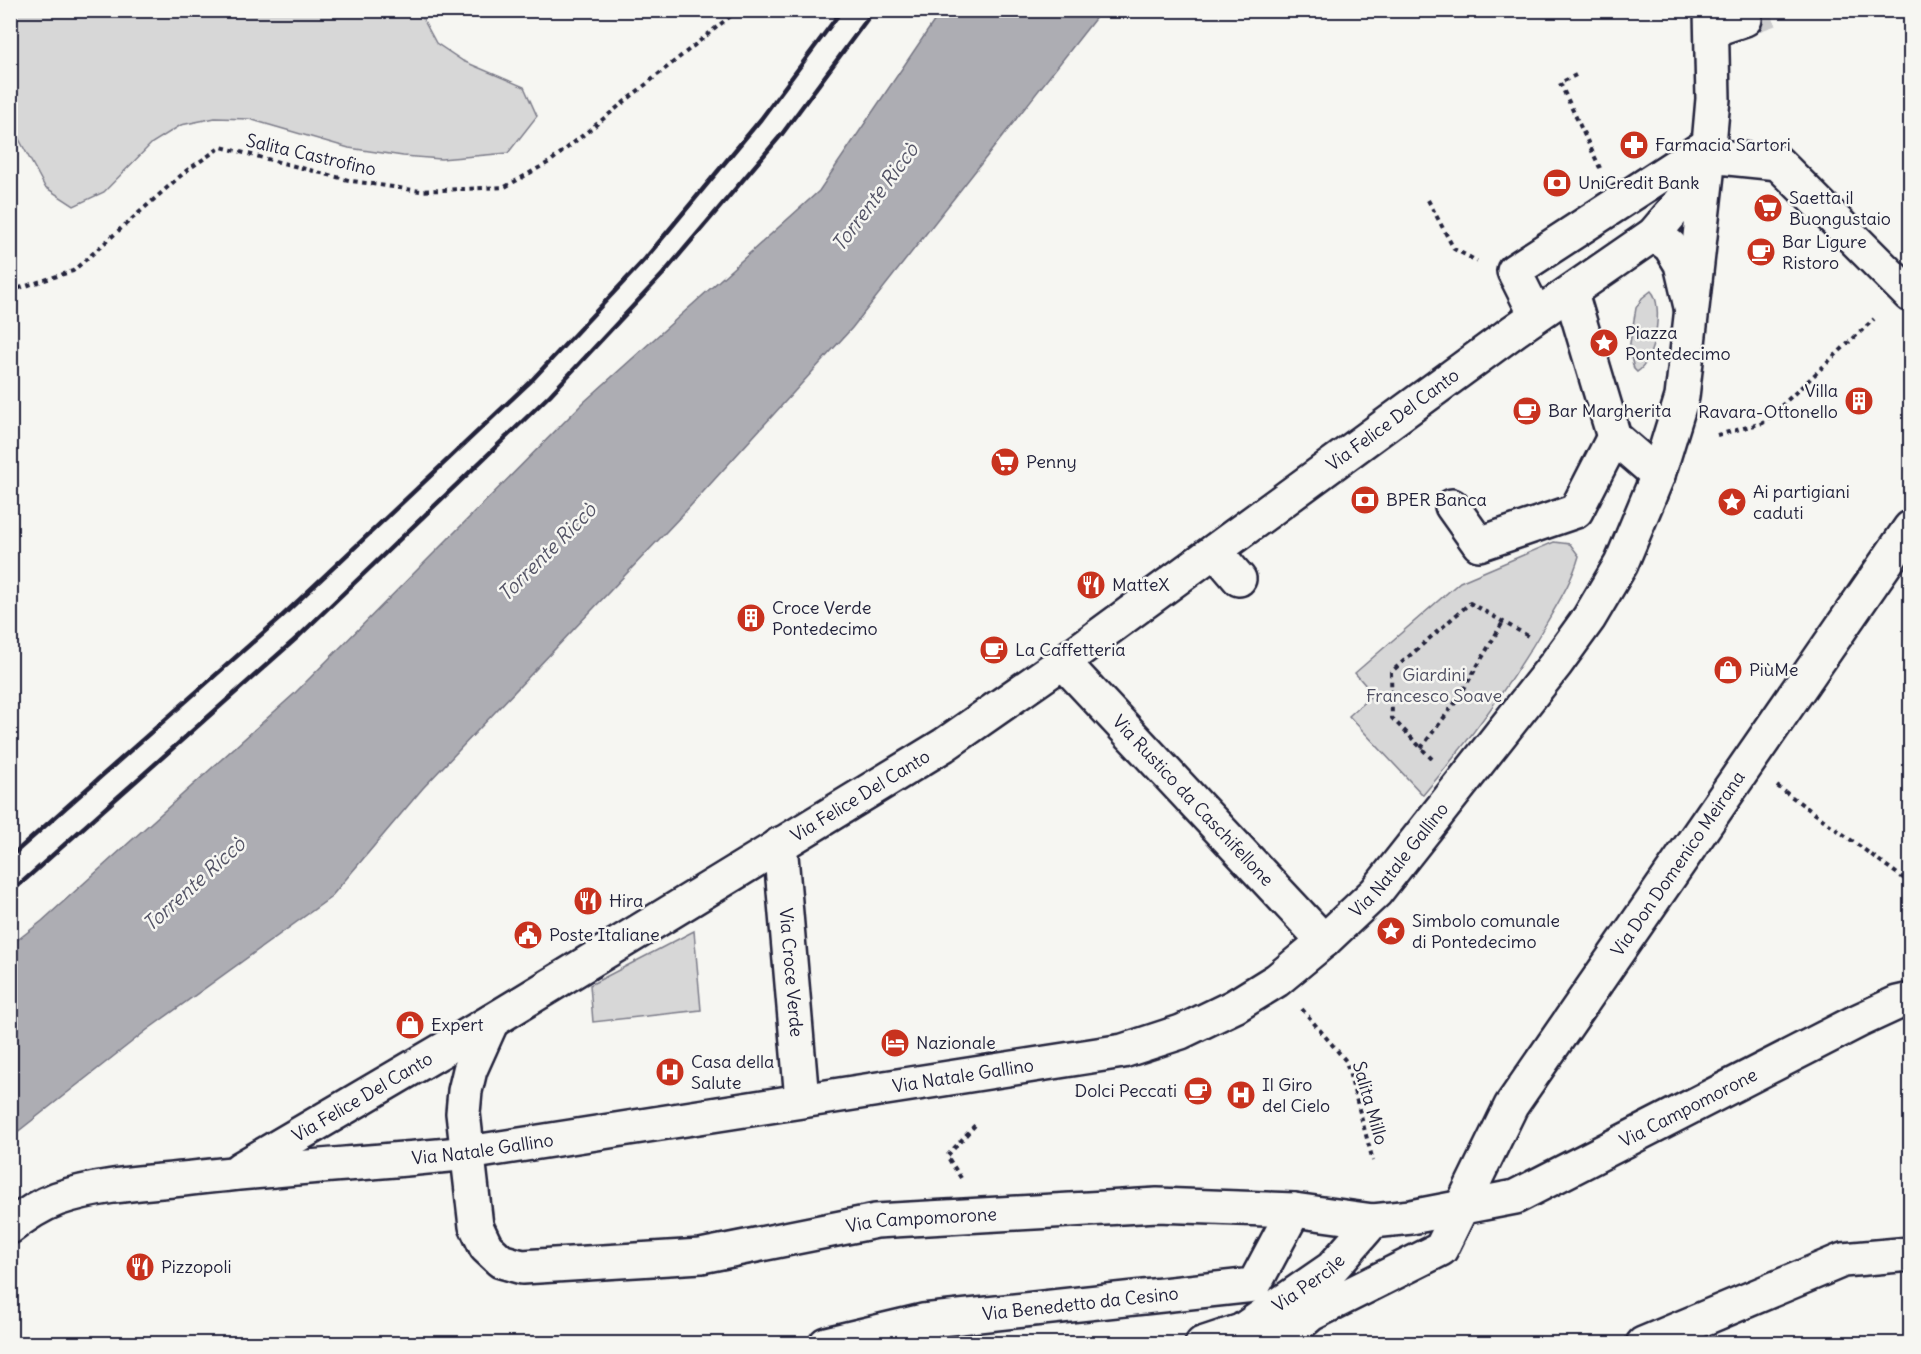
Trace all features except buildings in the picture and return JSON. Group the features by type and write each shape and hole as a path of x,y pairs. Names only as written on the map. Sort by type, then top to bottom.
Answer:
{"main road":[{"path":"1709,150 1681,202 1654,234 1571,293 1614,437 1659,475 1682,397 1692,312 1709,150 1713,99 1712,20 1745,19"},
{"path":"1536,315 1514,271 1709,150 1778,163 1911,295"},
{"path":"1654,234 1670,246 1681,264 1692,312"},
{"name":"Via Felice Del Canto","path":"233,1173 492,1021 944,745 1063,662 1536,315 1571,293"},
{"path":"1452,506 1479,544 1576,511 1614,437"},
{"name":"Via Natale Gallino","path":"10,1227 20,1219 56,1200 98,1188 233,1173 396,1161 468,1153 1123,1051 1182,1032 1235,1006 1277,980 1324,941 1376,892 1589,618 1621,564 1659,475"},
{"name":"Via Don Domenico Meirana","path":"1462,1207 1511,1106 1911,528"},
{"path":"1215,551 1239,579"},
{"name":"Via Rustico da Caschifellone","path":"1063,662 1324,941"},
{"name":"Via Croce Verde","path":"780,844 801,1100"},
{"name":"Via Campomorone","path":"468,1153 476,1226 486,1247 501,1261 522,1268 701,1256 876,1221 1157,1205 1294,1210 1373,1221 1515,1197 1858,1021 1897,1003 1911,1000"},
{"path":"468,1153 463,1113 465,1091 470,1070 492,1021"},
{"path":"1276,1344 1311,1314 1441,1249 1462,1207"},
{"name":"Via Benedetto da Cesino","path":"826,1344 923,1321 1254,1285 1294,1210"},
{"name":"Via Percile","path":"1202,1344 1240,1331 1332,1268 1373,1221"},
{"path":"1643,1344 1843,1260 1911,1254"}],"path":[{"name":"Salita Castrofino","path":"10,291 73,271 186,171 220,147 352,181 420,190 505,187 551,161 738,10"},
{"path":"1576,75 1560,83 1602,172"},
{"path":"1428,200 1454,249 1480,263"},
{"path":"1717,435 1763,423 1874,319"},
{"path":"1436,763 1392,718 1391,672 1470,603 1536,640"},
{"path":"1420,748 1458,699 1503,622"},
{"path":"1772,783 1911,882"},
{"name":"Salita Millo","path":"1301,1008 1346,1061 1372,1161"},
{"path":"964,1181 947,1156 977,1123"}],"green space":[{"path":"10,11 422,11 421,15 436,43 463,61 524,87 537,116 508,153 441,159 349,148 249,119 215,118 181,125 152,143 104,192 74,206 45,187 10,119"},
{"path":"1651,291 1657,308 1656,333 1648,358 1637,372 1634,369 1629,349 1636,308 1642,298"},
{"name":"Giardini Francesco Soave","path":"1554,542 1570,544 1579,556 1565,590 1504,690 1457,754 1423,795 1349,716 1373,694 1355,673 1460,582"},
{"path":"694,931 701,1010 593,1022 590,985"}],"water":[{"name":"Torrente Riccò","path":"941,11 1101,11 852,328 684,513 423,788 330,898 147,1030 11,1137 11,945 42,921 294,694 584,402 819,191"}],"tunnel":[{"path":"1745,19 1770,10"}],"railway":[{"path":"10,857 280,618 532,380 645,259 761,119 842,10"},
{"path":"10,893 299,636 550,395 663,274 782,134 874,10"}],"place":[{"name":"Farmacia Sartori","path":"1634,145"},
{"name":"UniCredit Bank","path":"1557,183"},
{"name":"Saetta il Buongustaio","path":"1768,208"},
{"name":"Bar Ligure Ristoro","path":"1761,252"},
{"name":"Piazza Pontedecimo","path":"1604,343"},
{"name":"Villa Ravara-Ottonello","path":"1859,401"},
{"name":"Bar Margherita","path":"1527,411"},
{"name":"Penny","path":"1005,462"},
{"name":"BPER Banca","path":"1365,500"},
{"name":"Ai partigiani caduti","path":"1732,502"},
{"name":"MatteX","path":"1091,585"},
{"name":"Croce Verde Pontedecimo","path":"751,618"},
{"name":"La Caffetteria","path":"994,650"},
{"name":"PiùMe","path":"1728,670"},
{"name":"Hira","path":"588,901"},
{"name":"Simbolo comunale di Pontedecimo","path":"1391,931"},
{"name":"Poste Italiane","path":"528,935"},
{"name":"Expert","path":"410,1025"},
{"name":"Nazionale","path":"895,1043"},
{"name":"Casa della Salute","path":"670,1072"},
{"name":"Dolci Peccati","path":"1198,1091"},
{"name":"Il Giro del Cielo","path":"1241,1095"},
{"name":"Pizzopoli","path":"140,1267"}]}
